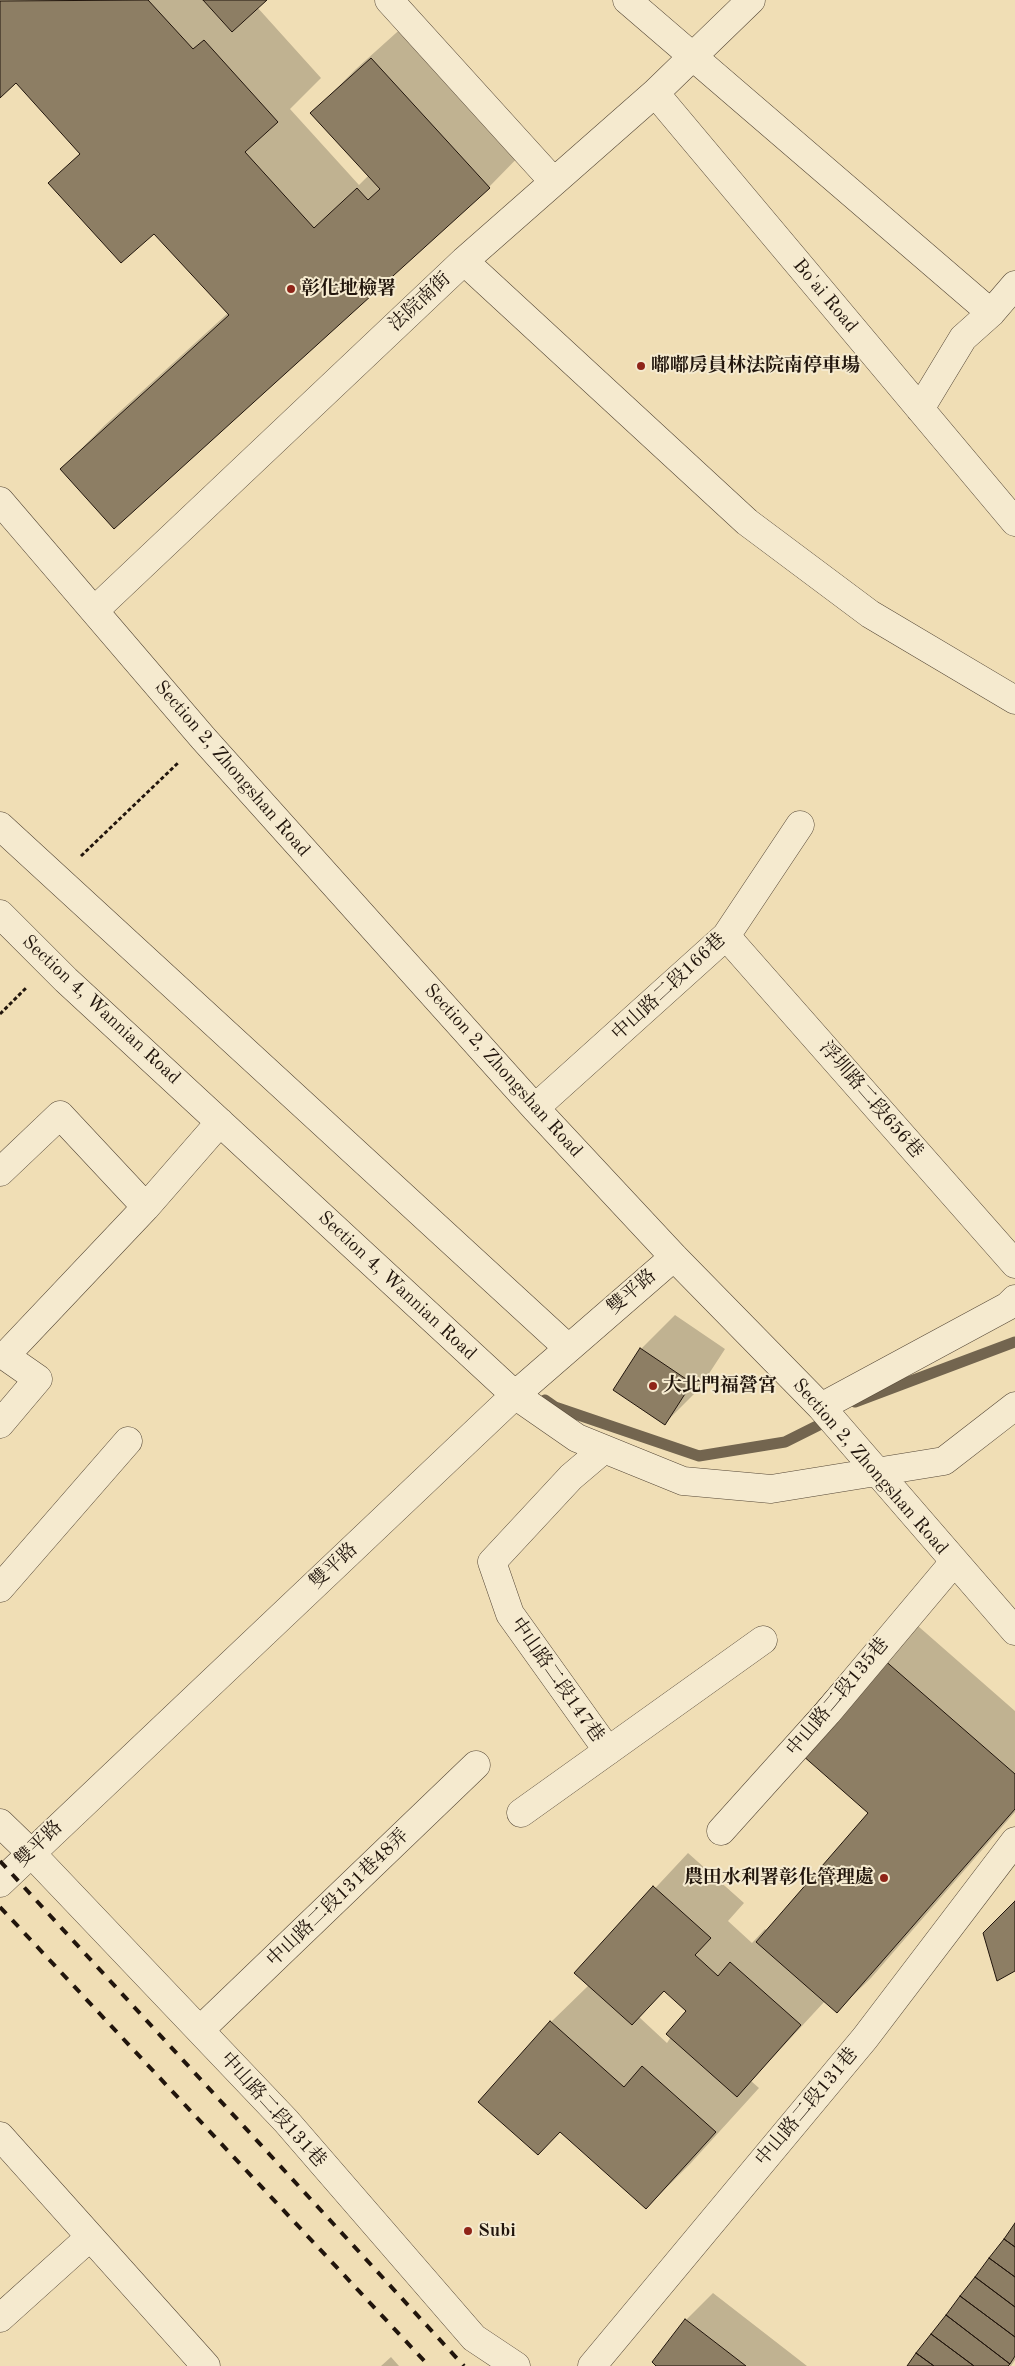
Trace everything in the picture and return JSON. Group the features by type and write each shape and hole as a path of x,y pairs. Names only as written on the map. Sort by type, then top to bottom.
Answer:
{"street":[{"path":"389,0 554,182"},
{"path":"627,0 991,313"},
{"name":"法院南街","path":"94,610 464,261 654,93 751,0"},
{"name":"Bo'ai Road","path":"654,93 1015,522"},
{"path":"464,261 747,522 870,614 1015,700"},
{"path":"920,409 963,338 991,313 1015,285"},
{"name":"Section 2, Zhongshan Road","path":"0,501 203,738 535,1108 674,1256 821,1407 875,1473 1015,1631"},
{"name":"中山路二段166巷","path":"535,1108 726,936 800,824"},
{"path":"0,826 568,1348"},
{"name":"Section 4, Wannian Road","path":"0,914 66,980 516,1395 577,1438 683,1481 771,1489 944,1461 1015,1406"},
{"name":"浮圳路二段656巷","path":"726,936 1015,1264"},
{"path":"0,1172 60,1115 146,1207"},
{"path":"0,1424 38,1379 4,1356 146,1207 220,1122"},
{"name":"雙平路","path":"0,1883 30,1852 516,1395 674,1256"},
{"path":"821,1407 1008,1306 1015,1299"},
{"path":"0,1588 128,1441"},
{"name":"中山路二段147巷","path":"604,1449 571,1477 492,1562 510,1614 608,1751"},
{"name":"中山路二段135巷","path":"721,1831 828,1712 954,1562"},
{"path":"521,1813 762,1640"},
{"name":"中山路二段131巷48弄","path":"200,2030 476,1765"},
{"name":"中山路二段131巷","path":"0,1823 30,1852 286,2121 474,2338 516,2366"},
{"name":"中山路二段131巷","path":"592,2366 865,2038 1015,1841"},
{"path":"0,2136 206,2366"},
{"path":"0,2318 90,2237"}],"path":[{"path":"57,879 203,738"}],"building":[{"name":"彰化地檢署","path":"148,0 193,49 204,40 278,122 245,152 314,228 357,188 368,200 380,189 310,113 371,58 490,188 114,529 60,469 229,315 154,234 121,263 48,183 80,154 16,83 0,98 0,1"},
{"path":"203,0 267,0 232,32"},
{"name":"大北門福營宮","path":"640,1348 692,1383 665,1425 613,1390"},
{"name":"農田水利署彰化管理處","path":"867,1645 1015,1774 1015,1809 837,2013 756,1942 868,1813 785,1740"},
{"path":"653,1886 711,1938 695,1955 718,1976 730,1962 801,2025 737,2097 666,2034 686,2011 664,1991 632,2025 574,1973"},
{"path":"1015,1901 1015,1971 997,1981 983,1933"},
{"path":"550,2021 624,2087 642,2066 716,2132 646,2209 560,2132 538,2155 478,2102"},
{"path":"1015,2223 1015,2247 1004,2239"},
{"path":"1004,2239 1015,2247 1015,2277 989,2258"},
{"path":"989,2258 1015,2277 1015,2307 975,2277"},
{"path":"975,2277 1015,2307 1015,2337 960,2296"},
{"path":"960,2296 1015,2337 1015,2356 1010,2364 946,2315"},
{"path":"946,2315 1010,2364 1008,2366 974,2366 931,2334"},
{"path":"685,2319 746,2366 656,2366 652,2362"},
{"path":"931,2334 974,2366 934,2366 916,2353"},
{"path":"916,2353 934,2366 907,2366"}],"waterway":[{"path":"855,1402 1015,1342"},
{"path":"545,1400 555,1407 699,1456 785,1442 825,1422 831,1417"}],"railway":[{"path":"0,1861 464,2366"},
{"path":"0,1907 429,2366"}],"place":[{"name":"彰化地檢署","path":"291,289"},
{"name":"嘟嘟房員林法院南停車場","path":"641,366"},
{"name":"大北門福營宮","path":"653,1386"},
{"name":"農田水利署彰化管理處","path":"884,1878"},
{"name":"Subi","path":"468,2231"}]}
